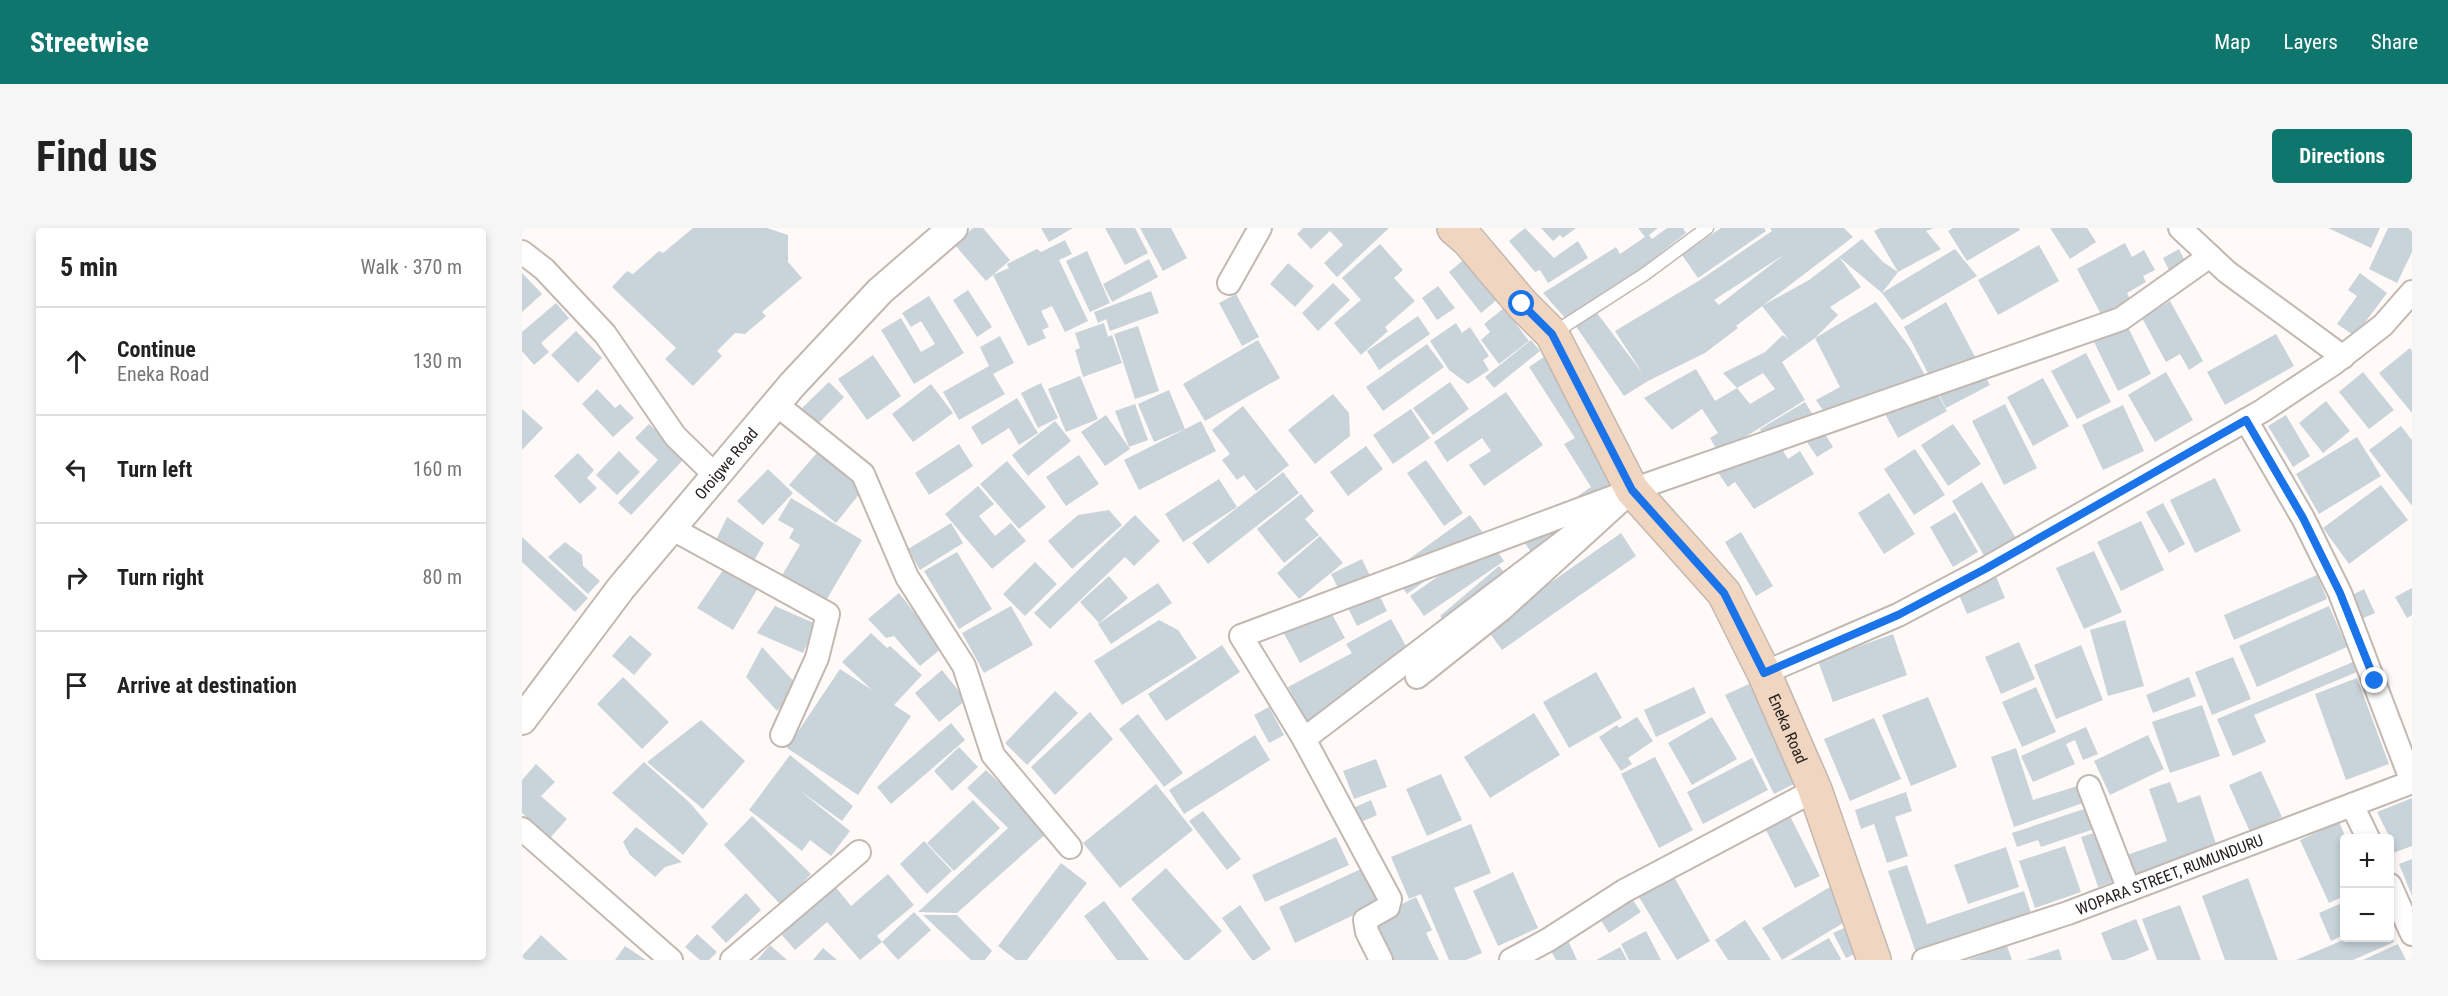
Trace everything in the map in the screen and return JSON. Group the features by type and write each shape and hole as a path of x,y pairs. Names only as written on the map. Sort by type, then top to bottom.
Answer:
{"main road":[{"name":"Eneka Road","path":"1454,228 1468,240 1522,304 1552,334 1632,490 1724,593 1764,673 1815,790 1874,960"}],"street":[{"name":"Oroigwe Road","path":"522,720 621,588 776,404 880,291 953,228"},
{"path":"1229,283 1260,228"},
{"path":"2180,228 2228,273 2343,357"},
{"path":"522,252 544,269 605,334 675,436 715,475"},
{"path":"1381,960 1367,932 1365,920 1388,907 1390,899 1304,740 1241,636 1632,490 2121,319 2210,256"},
{"path":"1764,673 1898,615 1966,579 2246,420 2343,357 2383,325 2412,291"},
{"path":"776,404 863,474 907,577 964,666 993,755 1070,847"},
{"path":"2246,420 2303,518 2340,593 2412,782"},
{"path":"1632,490 1501,610 1417,677 1435,662 1632,490"},
{"path":"1304,740 1632,490"},
{"path":"670,528 828,614 817,658 782,735"},
{"name":"WOPARA STREET, RUMUNDURU","path":"1924,960 2068,913 2412,782"},
{"path":"2089,787 2129,890"},
{"path":"1511,960 1548,940 1624,891 1815,790"},
{"path":"2352,805 2366,834"},
{"path":"522,829 671,960"},
{"path":"732,960 860,852"},
{"path":"2391,888 2412,934"}],"lane":[{"path":"1552,334 1645,274 1707,228"}],"building":[{"path":"693,228 767,228 788,235 788,262 802,278 762,312 766,316 745,334 735,333 717,351 722,356 693,386 665,359 676,348 612,287 627,271 633,274 659,251 663,253"},
{"path":"973,228 983,228 1010,260 986,281 954,244"},
{"path":"1041,228 1073,228 1049,242"},
{"path":"1105,228 1135,228 1148,253 1125,265"},
{"path":"1140,228 1171,228 1187,258 1163,271"},
{"path":"1303,228 1389,228 1337,277 1324,263 1343,245 1330,231 1311,249 1297,234"},
{"path":"1525,228 1554,258 1578,241 1588,258 1548,283 1540,270 1535,272 1509,241"},
{"path":"1541,228 1576,228 1563,238 1560,235 1553,241"},
{"path":"1638,228 1658,228 1649,235 1652,239 1667,228 1683,228 1686,233 1634,274 1566,319 1543,293 1616,247 1620,254 1645,237"},
{"path":"1721,228 1764,228 1766,231 1698,278 1682,255"},
{"path":"1770,228 1844,228 1853,237 1736,326 1738,328 1705,353 1648,381 1624,396 1575,325 1597,313 1643,374 1615,331 1700,280 1772,231","holes":["1785,254 1719,305 1714,300"]},
{"path":"1880,228 1934,228 1926,231 1941,249 1898,272 1874,231"},
{"path":"1953,228 2019,228 2020,230 1967,261 1948,231"},
{"path":"2050,228 2087,228 2096,242 2070,259"},
{"path":"2328,228 2380,228 2371,248"},
{"path":"2388,228 2412,228 2412,252 2397,283 2369,269"},
{"path":"1862,239 1883,262 1898,272 1882,293 1839,257"},
{"path":"1065,240 1072,254 1059,260 1088,321 1065,332 1052,306 1041,311 1049,327 1042,330 1046,338 1028,346 993,275 1009,268 1007,264 1037,249 1041,252"},
{"path":"2125,243 2132,257 2144,250 2155,270 2143,276 2146,282 2127,293 2131,301 2102,316 2077,269"},
{"path":"1380,244 1403,270 1394,278 1415,301 1385,327 1388,331 1361,355 1334,323 1361,300 1342,278"},
{"path":"2039,245 2059,281 1998,315 1978,280"},
{"path":"1955,249 1977,276 1902,320 1882,293"},
{"path":"2179,249 2187,265 2171,274 2163,258"},
{"path":"1087,251 1110,303 1090,312 1066,261"},
{"path":"1467,257 1499,298 1481,313 1449,272"},
{"path":"1839,257 1861,287 1830,307 1838,315 1815,338 1782,362 1805,400 1719,453 1710,438 1718,433 1702,409 1672,430 1644,398 1696,369 1715,401 1737,388 1723,373 1765,352 1783,335 1789,340 1762,306 1809,280","holes":["1763,373 1775,389 1750,404 1737,388"]},
{"path":"1149,259 1158,277 1112,302 1103,284"},
{"path":"1288,263 1314,286 1295,307 1270,284"},
{"path":"522,273 542,294 522,312"},
{"path":"2360,273 2387,293 2355,336 2337,324 2357,296 2348,290"},
{"path":"1333,283 1350,300 1318,331 1302,313"},
{"path":"1438,286 1455,308 1437,320 1422,298"},
{"path":"968,290 992,327 977,337 953,300"},
{"path":"1151,291 1159,313 1110,331 1106,319 1098,323 1094,312"},
{"path":"1236,294 1259,337 1242,346 1219,303"},
{"path":"929,296 964,353 914,384 881,330 901,318 921,352 935,344 921,321 911,327 902,313"},
{"path":"2170,301 2203,361 2189,370 2180,354 2166,362 2142,318"},
{"path":"1876,302 1910,348 1927,379 1837,432 1816,400 1840,387 1815,338"},
{"path":"1946,302 1990,385 1946,408 1904,327"},
{"path":"556,303 569,318 541,343 549,352 534,365 522,351 522,332"},
{"path":"1504,308 1529,341 1499,364 1481,340 1490,332 1484,324"},
{"path":"1418,316 1430,334 1379,370 1367,351"},
{"path":"1104,323 1108,337 1112,335 1122,363 1083,377 1075,350 1080,348 1075,333"},
{"path":"1456,323 1462,333 1470,327 1489,356 1483,360 1489,370 1468,384 1449,370 1430,341"},
{"path":"2127,325 2151,374 2118,391 2094,342"},
{"path":"1138,326 1159,391 1135,399 1114,334"},
{"path":"576,331 602,358 578,383 551,355"},
{"path":"2276,334 2294,366 2225,405 2207,372"},
{"path":"1000,336 1014,363 993,374 1005,394 959,420 943,392 989,366 980,347"},
{"path":"1258,340 1280,378 1205,421 1183,384"},
{"path":"1531,340 1540,351 1494,388 1485,377"},
{"path":"1427,344 1444,367 1383,411 1366,387"},
{"path":"2410,348 2412,351 2412,413 2379,373"},
{"path":"2086,353 2111,402 2077,419 2051,371"},
{"path":"1548,354 1648,495 1541,567 1520,536 1591,487 1564,444 1575,438 1529,367"},
{"path":"873,355 901,396 867,420 838,379"},
{"path":"2166,372 2193,420 2155,442 2128,395"},
{"path":"2363,372 2394,410 2369,429 2339,392"},
{"path":"1080,376 1098,419 1066,432 1048,389"},
{"path":"2043,378 2069,426 2033,446 2007,397"},
{"path":"829,382 844,397 817,425 801,409"},
{"path":"1450,382 1469,409 1433,435 1413,408"},
{"path":"1041,383 1058,418 1038,428 1021,393"},
{"path":"931,384 953,413 913,442 892,414"},
{"path":"1933,385 1947,411 1898,438 1884,412"},
{"path":"597,389 615,408 620,404 634,418 613,437 582,404"},
{"path":"1169,390 1185,429 1154,442 1138,404"},
{"path":"1506,392 1543,445 1484,486 1469,465 1491,451 1482,438 1447,462 1434,442"},
{"path":"1333,394 1349,413 1350,436 1315,464 1288,430"},
{"path":"1017,398 1038,433 1019,445 1009,428 982,445 971,427"},
{"path":"2326,401 2350,431 2323,453 2299,423"},
{"path":"1805,402 1833,447 1817,457 1801,433 1780,446 1788,459 1800,451 1814,474 1754,509 1735,482 1728,487 1709,460 1764,436 1760,429"},
{"path":"1135,404 1148,440 1129,447 1115,411"},
{"path":"2005,404 2037,468 2004,485 1972,421"},
{"path":"2123,405 2144,451 2103,470 2082,425"},
{"path":"1243,406 1289,465 1256,491 1244,475 1237,480 1222,460 1230,454 1212,430"},
{"path":"522,409 543,428 522,450"},
{"path":"1411,409 1430,438 1393,464 1373,435"},
{"path":"1106,415 1130,449 1105,466 1081,432"},
{"path":"2286,415 2310,456 2293,467 2268,426"},
{"path":"1055,421 1071,441 1028,476 1012,455"},
{"path":"1201,421 1216,451 1139,490 1124,460"},
{"path":"649,424 685,458 631,515 618,503 658,460 635,438"},
{"path":"1953,424 1981,464 1948,486 1921,445"},
{"path":"2401,426 2412,440 2412,506 2369,450"},
{"path":"2357,437 2381,476 2319,514 2296,474"},
{"path":"959,444 973,466 929,495 915,473"},
{"path":"823,446 865,487 836,523 789,485"},
{"path":"1366,446 1383,469 1348,496 1330,472"},
{"path":"1915,449 1945,495 1914,515 1884,469"},
{"path":"619,451 640,472 617,495 596,475"},
{"path":"578,453 594,470 587,478 597,488 580,504 554,476"},
{"path":"1079,455 1099,484 1066,506 1046,477"},
{"path":"1426,460 1463,513 1444,526 1407,473"},
{"path":"1007,461 1046,507 1019,529 980,484"},
{"path":"768,469 793,493 763,525 737,501"},
{"path":"1283,472 1299,493 1208,564 1192,543"},
{"path":"2215,478 2241,531 2195,553 2170,500"},
{"path":"1219,479 1237,507 1183,542 1165,514"},
{"path":"1982,482 2016,538 1985,557 1952,501"},
{"path":"2381,485 2408,520 2349,564 2323,528"},
{"path":"978,486 994,504 979,516 995,536 1011,523 1026,541 992,569 945,514"},
{"path":"1889,493 1915,534 1884,554 1858,513"},
{"path":"1301,494 1314,511 1305,519 1319,535 1284,563 1257,529"},
{"path":"791,498 862,540 822,607 778,582 800,545 789,538 794,529 778,520"},
{"path":"2163,503 2185,544 2169,553 2146,512"},
{"path":"1109,510 1122,525 1072,569 1048,541 1078,515"},
{"path":"1955,512 1978,552 1953,567 1930,527"},
{"path":"1135,515 1160,541 1134,566 1125,557 1050,629 1034,613"},
{"path":"1470,515 1486,537 1407,594 1391,572"},
{"path":"727,517 764,543 752,564 715,542"},
{"path":"2141,521 2164,570 2121,591 2097,542"},
{"path":"951,523 963,543 920,570 908,549"},
{"path":"1741,532 1773,586 1756,596 1725,542"},
{"path":"1621,533 1636,556 1502,650 1486,628"},
{"path":"1320,536 1343,563 1299,599 1277,573"},
{"path":"522,537 588,598 575,612 522,562"},
{"path":"1490,540 1504,561 1424,616 1410,596"},
{"path":"565,542 582,555 583,566 600,581 588,594 548,557"},
{"path":"2094,551 2122,612 2084,629 2056,568"},
{"path":"957,552 992,609 959,629 924,571"},
{"path":"1362,559 1387,611 1357,626 1331,574"},
{"path":"1035,562 1057,584 1025,616 1003,594"},
{"path":"1499,566 1518,589 1459,639 1440,616"},
{"path":"725,567 758,588 733,630 697,608"},
{"path":"1995,574 2005,598 1967,614 1957,590"},
{"path":"2317,575 2327,599 2234,640 2224,615"},
{"path":"1109,576 1128,598 1099,623 1080,602"},
{"path":"1158,583 1172,603 1111,644 1098,624"},
{"path":"2412,588 2412,615 2407,618 2395,597"},
{"path":"2364,589 2375,613 2361,619 2350,596"},
{"path":"899,593 942,648 920,666 894,636 886,638 868,619"},
{"path":"1327,605 1345,638 1300,663 1282,630"},
{"path":"775,606 816,624 803,653 757,633"},
{"path":"1011,606 1033,645 984,673 962,633"},
{"path":"2329,606 2347,647 2257,687 2239,646"},
{"path":"1391,619 1416,664 1307,722 1288,687 1352,653 1346,644"},
{"path":"1159,620 1178,630 1197,658 1122,705 1094,661"},
{"path":"2125,620 2144,686 2108,696 2090,630"},
{"path":"871,633 887,648 890,646 922,675 894,705 911,716 858,795 787,748 840,669 872,690 842,662"},
{"path":"1893,634 1907,675 1833,702 1818,661"},
{"path":"630,635 652,654 634,675 612,656"},
{"path":"2019,642 2035,679 2001,694 1985,657"},
{"path":"1222,645 1240,672 1166,721 1148,694"},
{"path":"2081,645 2103,700 2056,719 2034,665"},
{"path":"762,647 799,687 777,711 746,677"},
{"path":"2233,657 2251,699 2212,715 2195,672"},
{"path":"2353,662 2357,672 2254,715 2266,742 2233,756 2217,719"},
{"path":"942,670 966,700 939,722 915,693"},
{"path":"1596,672 1622,718 1569,748 1543,702"},
{"path":"623,677 669,722 642,749 597,704"},
{"path":"2189,677 2196,696 2153,713 2146,695"},
{"path":"2357,678 2389,764 2346,780 2315,694"},
{"path":"1749,684 1798,782 1774,794 1725,695"},
{"path":"1694,687 1706,713 1656,737 1644,710"},
{"path":"2036,687 2056,732 2022,747 2002,702"},
{"path":"1055,691 1078,713 1027,765 1005,743"},
{"path":"1928,697 1957,767 1911,786 1882,715"},
{"path":"2202,705 2220,756 2170,773 2152,722"},
{"path":"1269,707 1284,735 1269,743 1254,715"},
{"path":"1090,712 1113,739 1055,795 1031,767"},
{"path":"1534,713 1560,755 1490,798 1464,757"},
{"path":"1138,714 1183,773 1164,787 1119,729"},
{"path":"1637,717 1653,741 1628,758 1632,764 1621,771 1599,737 1617,725 1619,728"},
{"path":"1712,717 1737,759 1692,785 1668,743"},
{"path":"1874,718 1901,779 1850,801 1824,739"},
{"path":"701,720 745,761 703,809 647,762"},
{"path":"951,723 965,740 891,804 877,787"},
{"path":"2086,727 2098,754 2083,760 2075,740 2066,744 2075,764 2033,782 2021,756"},
{"path":"1255,735 1270,760 1184,814 1169,790"},
{"path":"2148,735 2164,769 2110,795 2094,761"},
{"path":"959,747 978,767 952,791 934,771"},
{"path":"2016,748 2033,800 2077,786 2083,803 2014,827 1991,757"},
{"path":"790,755 853,806 842,821 799,790 850,831 831,856 810,840 802,851 749,810"},
{"path":"1655,757 1693,830 1659,848 1621,774"},
{"path":"1752,758 1768,790 1703,824 1687,792"},
{"path":"1376,759 1387,787 1354,799 1343,771"},
{"path":"644,762 690,803 708,824 683,855 612,793"},
{"path":"536,764 555,782 541,796 567,819 550,838 522,813 522,780"},
{"path":"986,770 1049,831 957,913 918,912 1008,828 967,788"},
{"path":"2261,771 2282,817 2250,832 2229,785"},
{"path":"1441,774 1462,820 1427,836 1406,789"},
{"path":"2170,782 2178,803 2200,795 2217,847 2131,877 2124,856 2167,841 2149,789"},
{"path":"1156,784 1193,830 1120,888 1083,843"},
{"path":"1906,792 1912,811 1895,817 1908,856 1887,863 1874,824 1861,829 1855,810"},
{"path":"2412,798 2412,846 2394,853 2394,834 2388,834 2377,812"},
{"path":"973,800 1000,828 954,871 927,843"},
{"path":"1371,800 1377,815 1359,823 1353,808"},
{"path":"2087,808 2094,829 2041,847 2038,840 2017,847 2012,833"},
{"path":"1203,811 1241,859 1227,870 1189,821"},
{"path":"1789,814 1820,876 1795,888 1764,826"},
{"path":"752,816 811,874 781,905 724,845"},
{"path":"2339,822 2344,834 2340,834 2340,898 2329,903 2300,840"},
{"path":"1471,824 1491,873 1454,888 1482,953 1466,960 1449,960 1421,894 1409,899 1391,857"},
{"path":"636,827 682,862 665,867 655,877 630,855 623,842"},
{"path":"2100,831 2117,880 2098,887 2081,837"},
{"path":"1336,837 1349,865 1265,902 1252,875"},
{"path":"924,841 952,871 927,894 900,864"},
{"path":"2065,846 2081,892 2035,908 2019,861"},
{"path":"2006,847 2019,887 1968,904 1954,865"},
{"path":"2412,859 2412,896 2399,864"},
{"path":"1061,863 1087,883 1027,960 1016,960 998,946"},
{"path":"1907,865 1927,924 2024,891 2031,913 1916,953 1888,871"},
{"path":"1166,868 1222,931 1189,960 1184,960 1131,899"},
{"path":"1363,868 1379,903 1295,943 1279,907"},
{"path":"1513,872 1538,928 1498,946 1473,891"},
{"path":"888,874 914,905 877,936 882,942 860,960 827,922 795,950 775,927 830,880 851,906"},
{"path":"1674,877 1710,941 1677,960 1639,897"},
{"path":"2248,878 2278,960 2225,960 2202,896"},
{"path":"1833,885 1853,917 1782,960 1762,928"},
{"path":"746,893 761,910 726,943 711,927"},
{"path":"1630,896 1641,912 1609,933 1599,917"},
{"path":"1416,897 1432,930 1426,933 1439,960 1393,960 1372,919"},
{"path":"1104,901 1149,960 1117,960 1084,916"},
{"path":"2340,904 2340,937 2331,941 2319,913"},
{"path":"1240,905 1271,949 1255,960 1252,960 1222,918"},
{"path":"2180,905 2201,960 2157,960 2142,919"},
{"path":"914,912 931,930 898,960 882,942"},
{"path":"923,915 957,915 992,951 985,960 971,960"},
{"path":"2136,919 2149,950 2125,960 2112,960 2101,933"},
{"path":"1745,920 1771,960 1728,960 1715,940"},
{"path":"1853,924 1865,949 1846,958 1833,933"},
{"path":"1646,931 1661,960 1629,960 1621,944"},
{"path":"697,934 717,952 709,960 700,960 685,947"},
{"path":"541,935 568,960 522,960 522,956"},
{"path":"1566,936 1577,960 1556,960 1548,945"},
{"path":"1829,938 1840,960 1790,960"},
{"path":"2340,941 2394,942 2353,960 2296,960"},
{"path":"2398,944 2406,960 2363,960"},
{"path":"770,945 787,960 757,960"},
{"path":"625,946 646,960 615,960"},
{"path":"2007,946 2012,960 1968,960"},
{"path":"1620,947 1627,960 1596,960"},
{"path":"823,948 837,960 813,960"},
{"path":"2059,949 2062,960 2026,960"}],"route":[{"path":"1522,304 1552,334 1632,490 1724,593 1764,673 1898,615 1985,569 2246,420 2303,518 2340,593 2375,681"}]}
